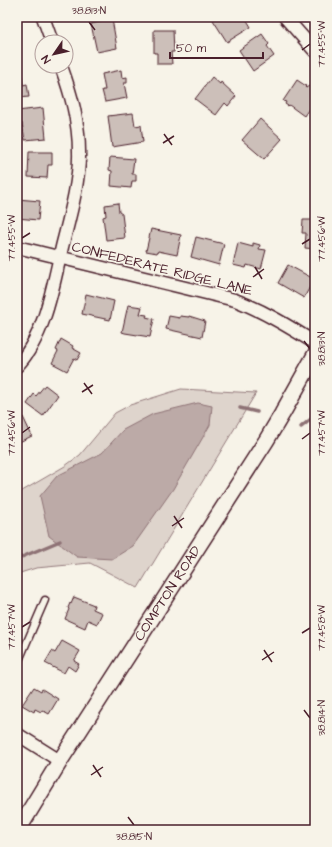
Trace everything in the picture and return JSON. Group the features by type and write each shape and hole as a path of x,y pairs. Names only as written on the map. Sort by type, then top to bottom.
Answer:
{"street":[{"path":"43,17 49,34"},
{"path":"285,17 315,51"},
{"path":"17,366 30,346 45,314 68,226 78,172 79,153 76,113 64,74"},
{"name":"CONFEDERATE RIDGE LANE","path":"17,247 235,300 270,316 294,329 315,343"},
{"name":"COMPTON ROAD","path":"18,830 60,761 266,441 315,355"},
{"path":"17,734 60,761"}],"lane":[{"path":"17,665 45,600"}],"shaded area":[{"path":"181,389 256,393 138,588 90,563 36,568 17,574 17,494 65,466 80,455 115,413 130,405"},
{"path":"198,403 212,406 210,425 173,489 133,546 112,559 77,557 49,536 40,496 57,476 102,453 123,430 153,414"}],"building":[{"path":"218,17 245,17 251,27 227,42 213,20"},
{"path":"112,19 117,48 97,52 91,24"},
{"path":"154,30 173,30 174,52 171,52 172,64 157,64 157,53 154,53"},
{"path":"262,34 269,44 267,46 274,56 253,71 239,50"},
{"path":"21,69 23,85 27,84 29,97 17,98 17,70"},
{"path":"121,70 122,78 127,77 127,83 124,83 127,98 105,102 102,90 105,90 102,74"},
{"path":"212,77 220,84 221,82 236,96 228,106 225,103 216,115 195,99"},
{"path":"297,80 306,86 306,88 309,86 315,90 315,100 304,116 289,105 288,106 285,104 286,102 283,101"},
{"path":"43,108 46,138 25,140 22,123 17,124 17,111"},
{"path":"133,113 135,126 141,125 143,142 112,147 108,116"},
{"path":"260,119 282,139 264,159 242,140"},
{"path":"29,152 52,152 52,165 48,165 47,178 28,177"},
{"path":"110,157 134,159 132,174 136,174 136,181 132,181 131,188 111,186 112,171 109,170"},
{"path":"17,199 40,201 38,220 17,218"},
{"path":"118,203 119,212 122,214 125,238 106,240 103,217 106,216 105,205"},
{"path":"303,220 315,220 315,249 305,248 306,233 302,233"},
{"path":"151,229 181,235 177,255 158,251 157,253 146,251"},
{"path":"196,237 224,244 219,265 191,257"},
{"path":"238,243 253,247 253,243 260,245 259,249 266,250 261,269 247,265 246,268 233,265"},
{"path":"288,265 314,279 304,298 278,283"},
{"path":"86,294 114,301 110,320 82,314"},
{"path":"17,298 19,313 17,313"},
{"path":"128,305 142,307 140,314 147,315 146,317 154,319 150,337 122,332"},
{"path":"169,316 180,318 180,316 189,316 205,321 202,337 166,329"},
{"path":"61,339 81,353 77,360 74,358 67,371 52,363 58,351 56,350"},
{"path":"45,385 58,395 43,416 27,404 34,394 36,396"},
{"path":"23,417 32,436 17,443 17,420"},
{"path":"74,597 94,605 93,609 102,613 97,624 88,620 85,628 65,619 70,603 71,604"},
{"path":"62,641 80,651 74,661 79,664 75,671 68,666 64,673 45,663 52,651 55,653"},
{"path":"34,687 41,691 42,689 58,699 49,714 42,710 41,712 35,709 34,712 22,705"}],"waterway":[{"path":"240,408 257,412"},
{"path":"301,427 315,416"},
{"path":"17,559 60,541"}]}
